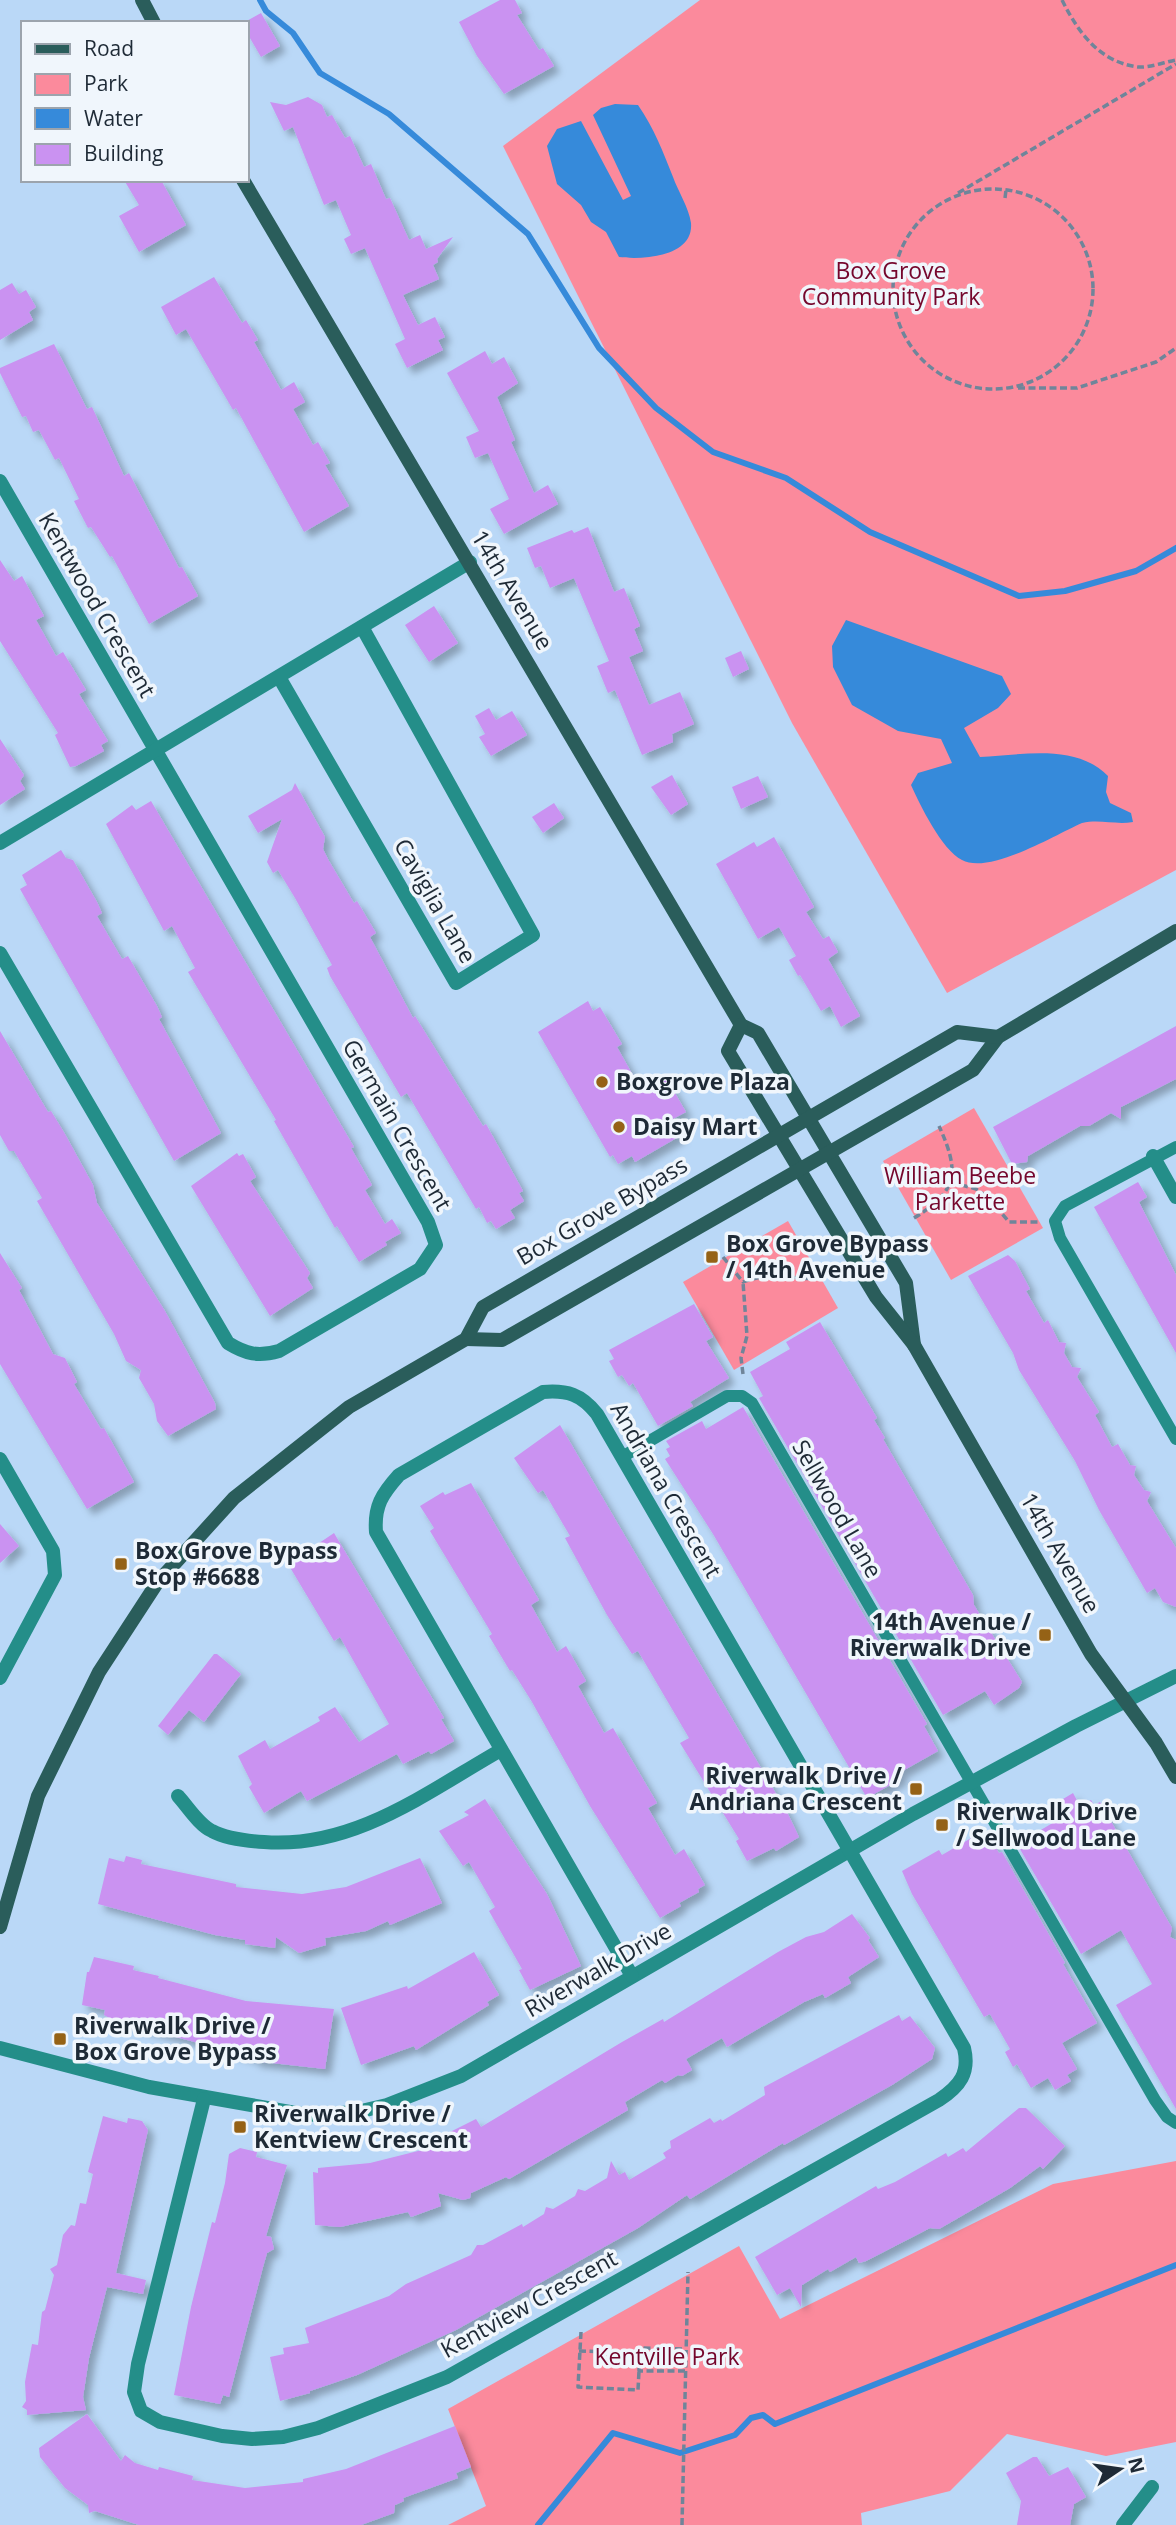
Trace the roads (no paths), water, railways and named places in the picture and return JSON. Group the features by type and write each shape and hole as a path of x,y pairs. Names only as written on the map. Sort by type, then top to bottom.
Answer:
{"main road":[{"path":"142,0 154,21"},
{"name":"14th Avenue","path":"244,182 741,1025 758,1033 906,1283 914,1345"},
{"path":"0,1927 38,1796 99,1672 157,1583 234,1499 349,1407 466,1339 502,1340 799,1170 973,1070 998,1037 1176,932"},
{"name":"14th Avenue","path":"741,1025 728,1051 876,1297 914,1345 1091,1654 1176,1777"},
{"name":"Box Grove Bypass","path":"466,1339 483,1307 957,1032 998,1037"}],"street":[{"name":"Kentwood Crescent","path":"0,481 155,752"},
{"path":"0,843 470,562"},
{"name":"Caviglia Lane","path":"279,677 456,983 533,935 362,627"},
{"name":"Germain Crescent","path":"0,953 228,1343 244,1353 262,1356 279,1351 420,1269 428,1260 436,1245 428,1222 155,752"},
{"path":"1153,1156 1176,1197"},
{"name":"Andriana Crescent","path":"632,1976 376,1532 374,1512 383,1492 399,1475 543,1392 565,1390 585,1399 597,1413 849,1850"},
{"path":"0,1459 54,1551 56,1562 55,1575 0,1678"},
{"name":"Riverwalk Drive","path":"0,2048 113,2079 204,2099 307,2115 357,2112 401,2102 461,2076 849,1850 1176,1676"},
{"path":"178,1796 211,1830 244,1840 289,1844 320,1840 375,1822 500,1750"},
{"name":"Kentview Crescent","path":"204,2099 138,2364 134,2392 141,2411 160,2422 222,2436 283,2437 318,2428 447,2376 939,2100 961,2082 967,2059 964,2048 849,1850"},
{"path":"1123,2525 1152,2487"}],"lane":[{"path":"1176,1147 1153,1156 1065,1206 1055,1221 1060,1238 1176,1439"},
{"name":"Sellwood Lane","path":"622,1457 727,1396 742,1395 752,1403 1155,2100 1167,2117 1176,2123"}],"water":[{"path":"615,104 638,105 658,140 688,211 690,234 684,243 665,254 640,258 619,257 606,232 591,222 581,205 557,184 547,146 557,129 581,121 623,200 631,196 593,115 601,108"},
{"path":"846,620 1002,676 1011,694 998,708 964,728 980,757 1048,753 1080,759 1108,776 1106,792 1110,803 1131,813 1133,822 1082,823 1022,852 988,862 974,863 954,855 932,826 911,785 918,773 952,763 941,739 898,731 852,705 833,667 832,646"}],"waterway":[{"path":"260,0 266,11 293,33 320,73 389,114 528,234 599,348 656,408 713,452 786,478 870,532 1019,596 1065,591 1136,571 1176,548"},
{"path":"538,2525 613,2433 680,2453 735,2435 751,2418 763,2415 775,2424 1176,2265"}],"place":[{"name":"Boxgrove Plaza","path":"602,1082"},
{"name":"Daisy Mart","path":"619,1127"},
{"name":"Box Grove Bypass / 14th Avenue","path":"712,1257"},
{"name":"Box Grove Bypass Stop #6688","path":"121,1564"},
{"name":"14th Avenue / Riverwalk Drive","path":"1045,1635"},
{"name":"Riverwalk Drive / Andriana Crescent","path":"916,1789"},
{"name":"Riverwalk Drive / Sellwood Lane","path":"942,1825"},
{"name":"Riverwalk Drive / Box Grove Bypass","path":"60,2039"},
{"name":"Riverwalk Drive / Kentview Crescent","path":"240,2127"}],"park label":[{"name":"Box Grove Community Park","path":"891,284"},
{"name":"William Beebe Parkette","path":"960,1189"},
{"name":"Kentville Park","path":"667,2357"}]}
